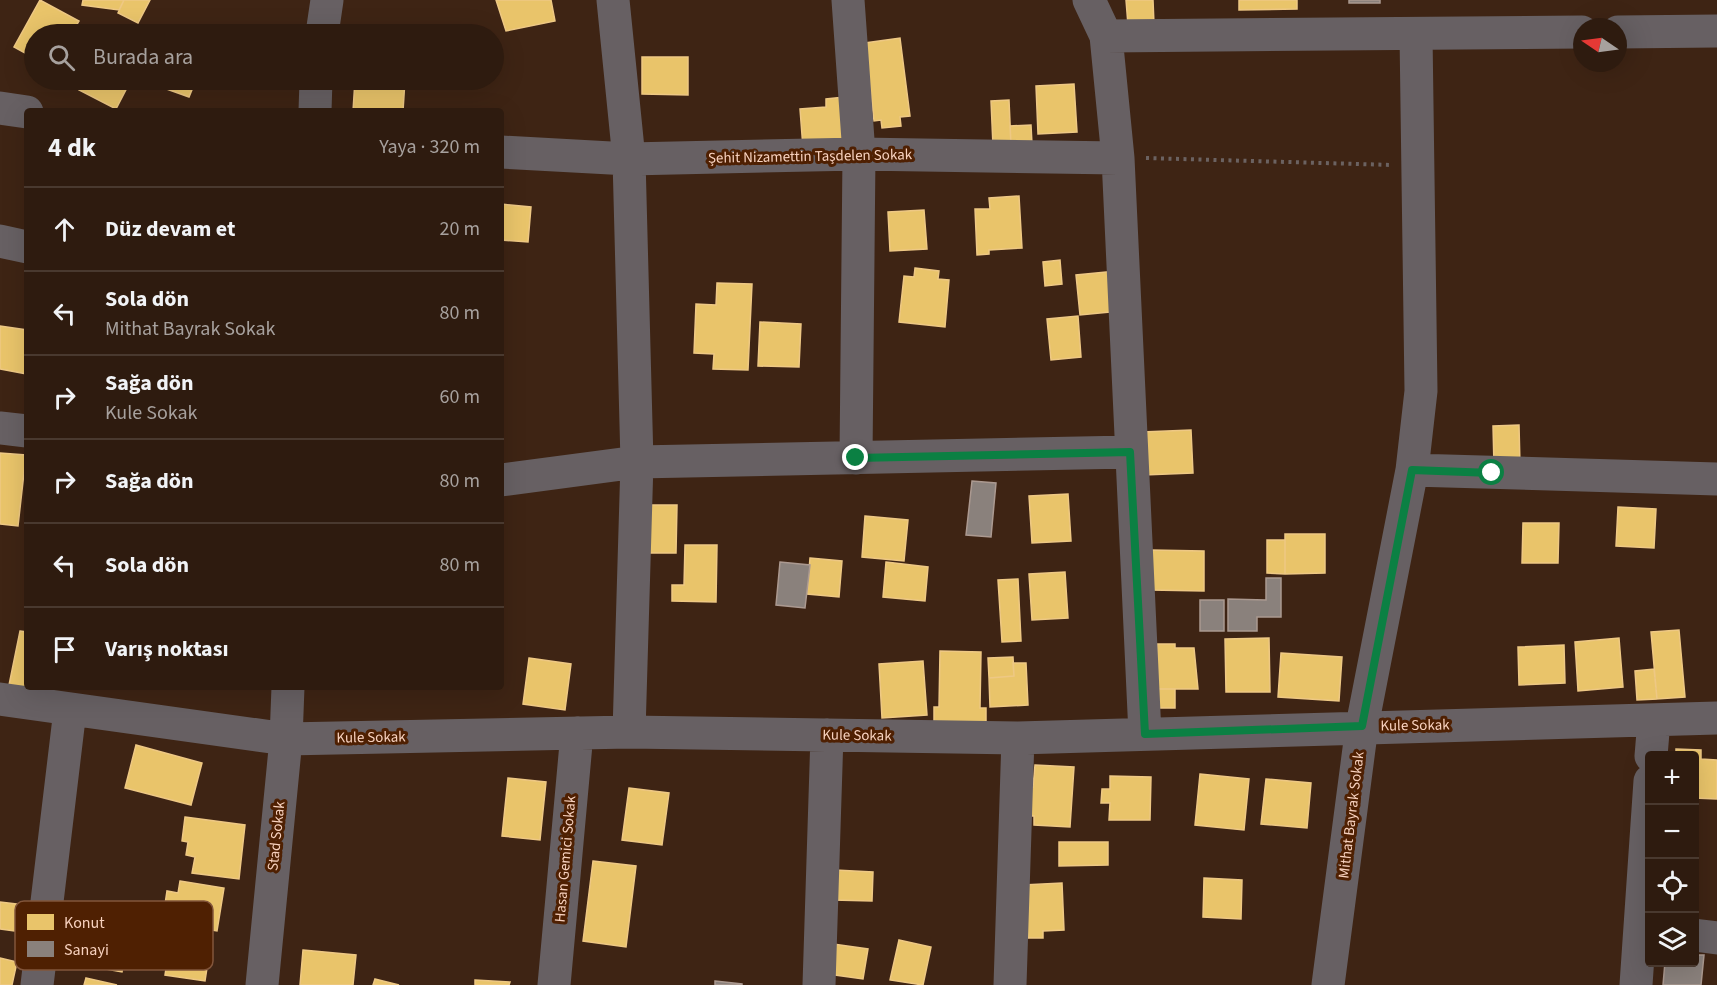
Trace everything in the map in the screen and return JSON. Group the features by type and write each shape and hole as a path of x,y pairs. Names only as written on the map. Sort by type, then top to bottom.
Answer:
{"street":[{"path":"323,24 327,0"},
{"path":"848,0 859,154 856,458"},
{"path":"1089,0 1106,36 1118,158 1145,734"},
{"path":"622,1 629,159 637,462 629,732"},
{"path":"1627,32 1717,31"},
{"path":"1106,36 1573,32"},
{"name":"Mithat Bayrak Sokak","path":"1328,985 1362,726 1412,470 1421,391 1416,34"},
{"path":"315,108 316,90"},
{"path":"0,108 24,112"},
{"name":"Şehit Nizamettin Taşdelen Sokak","path":"504,152 629,159 859,154 1118,158"},
{"path":"0,241 24,247"},
{"path":"0,428 24,431"},
{"path":"504,480 637,462 1130,452"},
{"path":"1412,470 1717,478"},
{"name":"Stad Sokak","path":"262,985 286,739 288,690"},
{"name":"Kule Sokak","path":"0,699 286,739 629,732 1018,738 1362,726 1717,718"},
{"path":"47,901 70,710"},
{"path":"1651,751 1654,720"},
{"name":"Hasan Gemici Sokak","path":"554,985 577,733"},
{"path":"819,985 827,735"},
{"path":"1010,985 1018,738"},
{"path":"1646,913 1649,805"},
{"path":"1636,985 1645,928"},
{"path":"1699,936 1717,938"},
{"path":"37,985 39,970"}],"path":[{"path":"1118,158 1418,165"}],"building: Konut":[{"path":"40,0 79,21 77,24 27,24"},
{"path":"83,0 124,0 119,10 82,5"},
{"path":"124,0 150,0 138,23 118,13"},
{"path":"496,0 551,0 555,21 506,31"},
{"path":"1126,0 1153,0 1154,24 1128,25"},
{"path":"1239,0 1297,0 1297,9 1239,10"},
{"path":"24,29 24,52 14,47"},
{"path":"900,38 910,116 900,117 901,126 882,128 881,120 874,121 865,43"},
{"path":"642,57 688,57 688,95 642,94"},
{"path":"1074,84 1077,132 1038,134 1036,86"},
{"path":"79,90 126,90 117,108"},
{"path":"170,90 192,90 189,97"},
{"path":"354,90 404,90 403,108 353,108"},
{"path":"844,97 848,144 803,148 800,109 826,107 826,99"},
{"path":"1009,100 1011,145 993,146 991,101"},
{"path":"1031,125 1032,144 1011,145 1010,126"},
{"path":"1019,196 1022,248 989,250 989,254 977,255 975,209 990,209 989,198"},
{"path":"504,204 531,207 528,242 504,240"},
{"path":"924,210 927,249 890,251 888,212"},
{"path":"1060,260 1062,284 1045,286 1043,262"},
{"path":"915,268 939,271 938,279 949,280 945,327 899,322 904,276 914,277"},
{"path":"1116,271 1120,311 1080,315 1076,275"},
{"path":"717,283 752,284 748,370 713,369 714,354 694,353 696,304 716,305"},
{"path":"1078,316 1081,357 1051,360 1047,319"},
{"path":"760,322 801,324 799,367 758,366"},
{"path":"0,326 24,330 24,373 0,369"},
{"path":"1519,425 1520,465 1494,466 1493,426"},
{"path":"1191,430 1193,473 1144,475 1142,432"},
{"path":"0,453 24,455 18,526 0,524"},
{"path":"1068,494 1071,541 1032,543 1029,496"},
{"path":"645,505 677,505 676,553 636,553"},
{"path":"1618,507 1656,509 1654,548 1616,546"},
{"path":"865,516 908,520 904,561 862,557"},
{"path":"1523,523 1559,523 1558,563 1522,563"},
{"path":"1285,534 1325,534 1325,573 1285,574"},
{"path":"1267,540 1285,540 1285,574 1267,573"},
{"path":"685,545 717,545 716,602 672,601 672,585 684,585"},
{"path":"1151,550 1204,551 1204,591 1150,590"},
{"path":"810,558 842,561 839,597 807,594"},
{"path":"886,562 928,567 925,601 883,597"},
{"path":"1065,572 1068,618 1032,620 1029,574"},
{"path":"1018,579 1021,641 1002,642 998,580"},
{"path":"1679,630 1685,697 1657,699 1651,632"},
{"path":"20,631 24,632 24,690 49,690 48,697 8,690"},
{"path":"1269,638 1270,692 1226,692 1225,639"},
{"path":"1619,638 1623,687 1578,691 1575,642"},
{"path":"1157,644 1175,644 1175,648 1194,648 1198,689 1157,689"},
{"path":"1564,645 1565,683 1519,685 1518,647"},
{"path":"940,651 981,652 980,708 986,708 986,725 934,724 934,707 939,707"},
{"path":"1281,653 1342,657 1339,701 1278,697"},
{"path":"1013,657 1014,676 989,678 988,658"},
{"path":"529,658 571,664 565,710 523,704"},
{"path":"923,661 927,715 882,718 879,664"},
{"path":"1013,663 1026,663 1028,705 990,707 989,678 1014,676"},
{"path":"1654,669 1657,699 1637,700 1635,671"},
{"path":"1153,689 1175,689 1175,708 1153,708"},
{"path":"136,745 202,763 191,805 125,788"},
{"path":"1676,749 1701,750 1701,759 1717,760 1717,799 1699,798 1699,751 1676,751"},
{"path":"1035,765 1074,767 1070,827 1034,825 1034,816 1027,816 1029,787 1033,787"},
{"path":"1200,774 1249,779 1244,830 1195,825"},
{"path":"1110,776 1151,777 1150,820 1109,820 1110,803 1101,803 1102,789 1110,789"},
{"path":"508,778 546,782 540,840 502,836"},
{"path":"1266,779 1311,783 1307,828 1261,824"},
{"path":"629,788 669,793 662,845 622,840"},
{"path":"185,817 245,825 239,879 192,873 195,857 186,855 188,842 182,841"},
{"path":"1059,842 1108,842 1108,865 1059,866"},
{"path":"593,861 636,866 626,947 583,941"},
{"path":"835,870 873,872 872,901 833,900"},
{"path":"1204,878 1242,880 1241,919 1203,917"},
{"path":"180,881 224,888 217,931 213,930 213,901 166,901 167,891 178,893"},
{"path":"1062,883 1064,930 1043,931 1043,938 1028,938 1023,885"},
{"path":"0,902 15,904 15,931 0,929"},
{"path":"899,940 931,947 923,985 890,980"},
{"path":"833,944 868,949 863,979 828,974"},
{"path":"303,950 356,955 353,985 300,985"},
{"path":"0,958 15,962 12,985 0,985"},
{"path":"166,970 207,970 205,981 165,975"},
{"path":"86,978 117,985 84,985"},
{"path":"375,979 399,985 373,985"},
{"path":"475,980 510,982 509,985 475,985"}],"building: Sanayi":[{"path":"1349,0 1380,0 1380,3 1349,3"},
{"path":"972,481 996,483 991,537 966,535"},
{"path":"780,562 810,565 805,608 776,605"},
{"path":"1266,578 1281,578 1281,617 1257,617 1257,631 1228,631 1228,599 1266,600"},
{"path":"1200,600 1224,600 1224,631 1200,631"},
{"path":"1699,955 1704,955 1701,985 1663,985 1665,967 1699,967"},
{"path":"715,981 742,984 742,985 715,985"}],"route":[{"path":"856,458 1130,452 1145,734 1362,726 1412,470 1492,473"}]}
